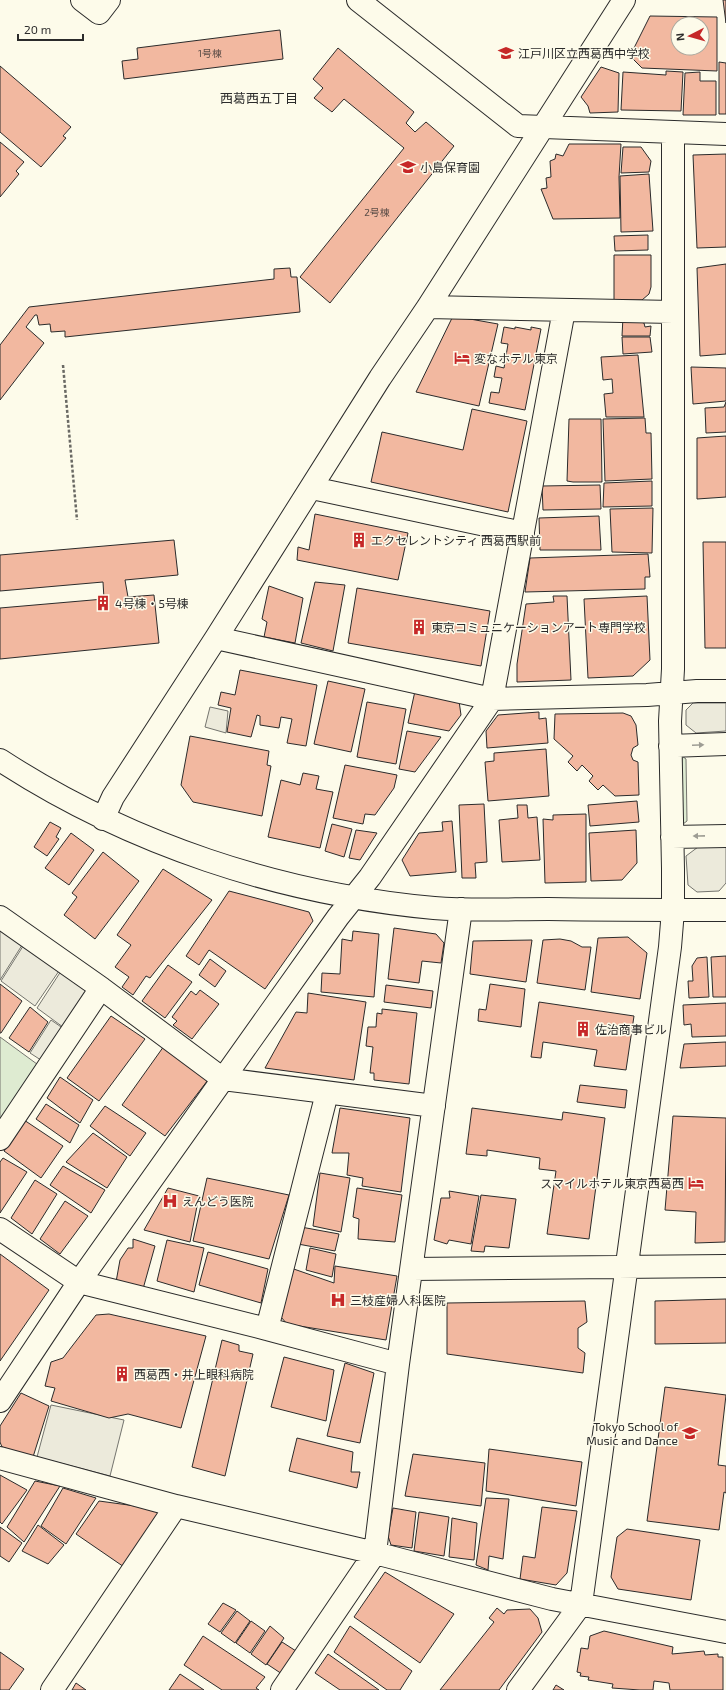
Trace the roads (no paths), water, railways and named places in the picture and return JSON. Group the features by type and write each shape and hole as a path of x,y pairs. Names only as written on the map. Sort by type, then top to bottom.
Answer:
{"street":[{"path":"82,0 99,13 109,0"},
{"path":"358,0 518,126 726,134"},
{"path":"103,819 112,797 216,638 380,378 428,307 624,0"},
{"path":"518,1690 581,1604 669,955 673,910 670,721 672,694 673,132"},
{"path":"428,307 673,312"},
{"path":"0,1401 79,1282 338,917 370,877 492,699 564,310"},
{"path":"312,488 523,533"},
{"path":"216,638 492,699 672,694 726,690"},
{"path":"670,746 726,744"},
{"path":"0,760 52,792 103,819 150,840 255,874 309,888 354,897 426,907 461,909 726,910"},
{"path":"672,837 726,836"},
{"path":"282,1690 375,1553 398,1364 461,909"},
{"path":"0,917 101,988 223,1079 434,1106"},
{"path":"0,1140 101,988"},
{"path":"267,1329 327,1093"},
{"path":"0,1229 79,1282 267,1329 398,1364"},
{"path":"412,1269 726,1266"},
{"path":"0,1458 176,1506 375,1553 552,1599 726,1632"},
{"path":"52,1690 176,1506"}],"place":[{"name":"江戸川区立西葛西中学校","path":"506,53"},
{"name":"小島保育園","path":"408,167"},
{"name":"変なホテル東京","path":"462,358"},
{"name":"エクセレントシティ 西葛西駅前","path":"359,540"},
{"name":"4号棟・5号棟","path":"103,603"},
{"name":"東京コミュニケーションアート専門学校","path":"419,627"},
{"name":"佐治商事ビル","path":"583,1029"},
{"name":"スマイルホテル東京西葛西","path":"696,1183"},
{"name":"えんどう医院","path":"170,1201"},
{"name":"三枝産婦人科医院","path":"338,1300"},
{"name":"西葛西・井上眼科病院","path":"122,1374"},
{"name":"Tokyo School of Music and Dance","path":"690,1433"}],"district":[{"name":"西葛西五丁目","path":"259,98"}]}
